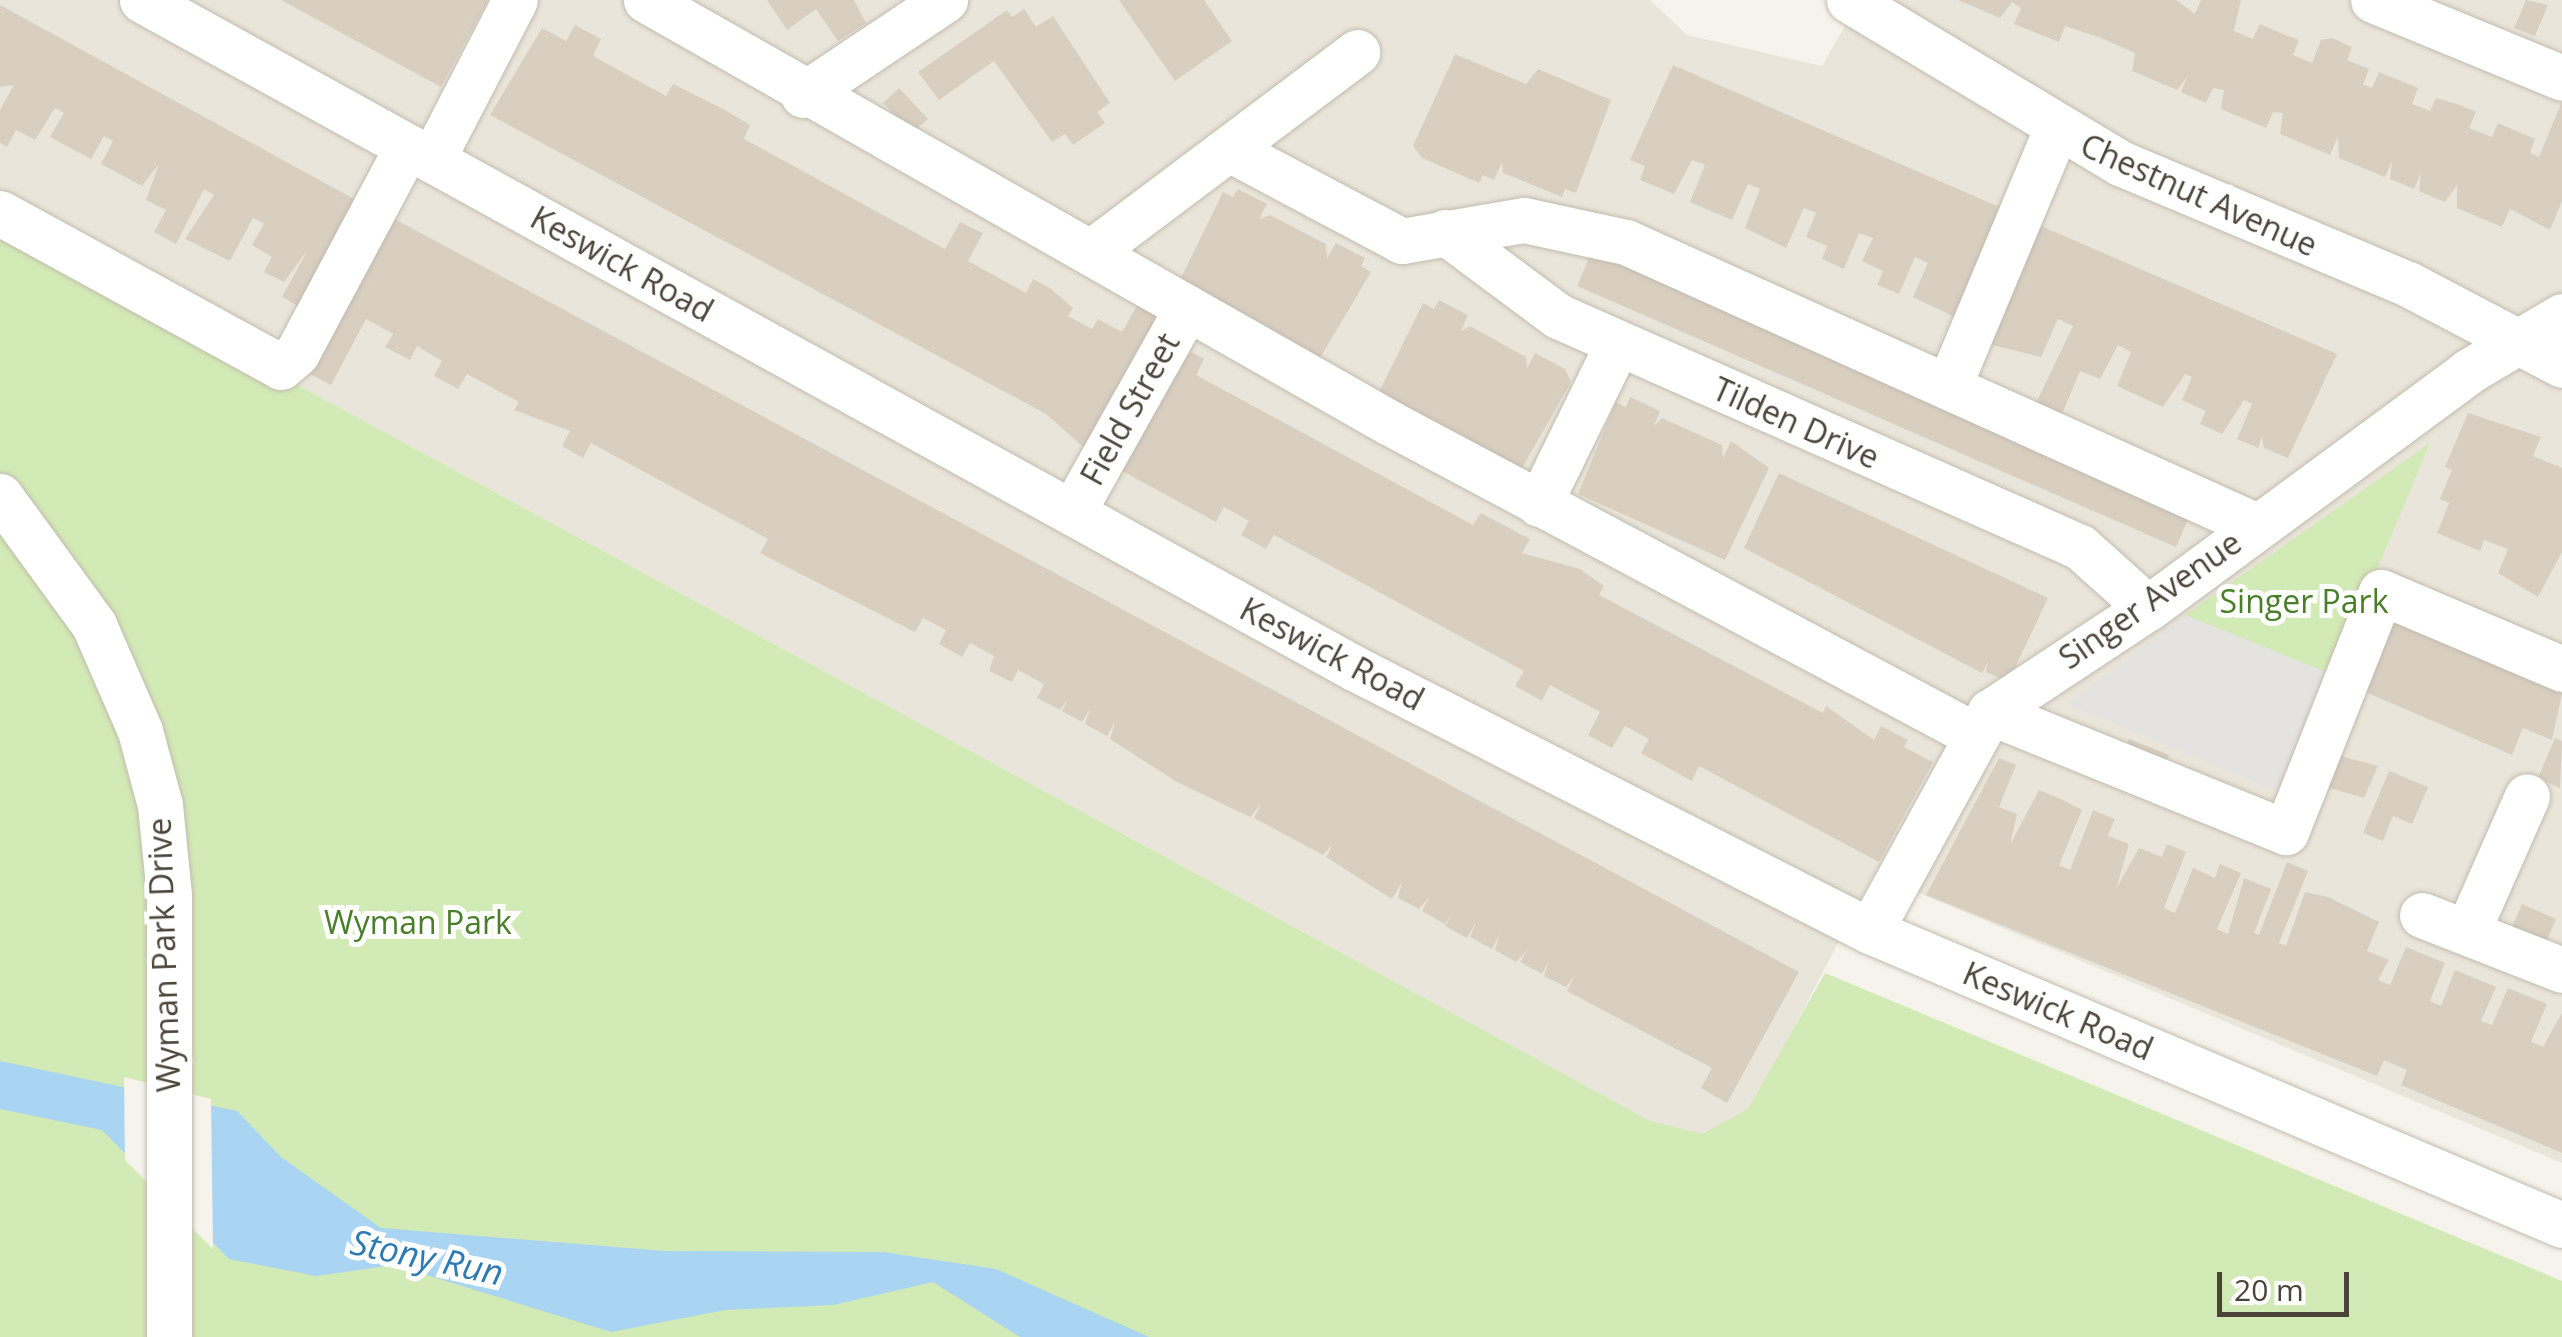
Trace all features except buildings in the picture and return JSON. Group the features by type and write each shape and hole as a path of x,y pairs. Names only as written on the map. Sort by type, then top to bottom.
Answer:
{"street":[{"name":"Keswick Road","path":"142,0 1354,668 1870,931 2562,1225"},
{"path":"0,214 281,367 298,353 515,0"},
{"path":"646,0 803,96 1539,504 1981,723 2286,832 2381,592 2562,669"},
{"name":"Chestnut Avenue","path":"1849,0 2056,130 2408,284 2515,345 2562,365"},
{"path":"2373,0 2562,78"},
{"path":"803,96 920,8"},
{"path":"1094,248 1358,52"},
{"path":"1950,383 2056,130"},
{"path":"1229,149 1388,236 1524,220 1626,242 1950,383 2256,526"},
{"name":"Tilden Drive","path":"1445,232 1520,292 1617,345 2080,547 2148,608"},
{"name":"Field Street","path":"1073,511 1188,308"},
{"name":"Singer Avenue","path":"1870,931 1981,723 2148,608 2256,526 2562,316"},
{"path":"1539,504 1617,345"},
{"name":"Wyman Park Drive","path":"0,496 72,587 120,680 154,777 169,896 169,1337"},
{"path":"2468,930 2528,796"},
{"path":"2422,915 2562,970"}],"shaded area":[{"path":"0,0 1650,0 1687,35 1822,66 1860,0 2562,0 2562,1163 1874,874 1724,1162 0,223"},
{"path":"2185,615 2333,675 2284,794 2067,704"}],"green space":[{"name":"Wyman Park","path":"0,223 1650,1121 1702,1134 1748,1109 1825,973 2562,1281 2562,1337 0,1337"},
{"name":"Singer Park","path":"2430,443 2333,675 2185,615"}],"water":[{"name":"Stony Run","path":"0,1061 237,1111 281,1157 381,1228 665,1251 883,1252 996,1269 1149,1337 1020,1337 933,1282 833,1305 725,1310 611,1332 394,1265 316,1276 229,1259 102,1130 0,1109"}],"pier":[{"path":"124,1077 211,1099 213,1249 125,1160"}]}
